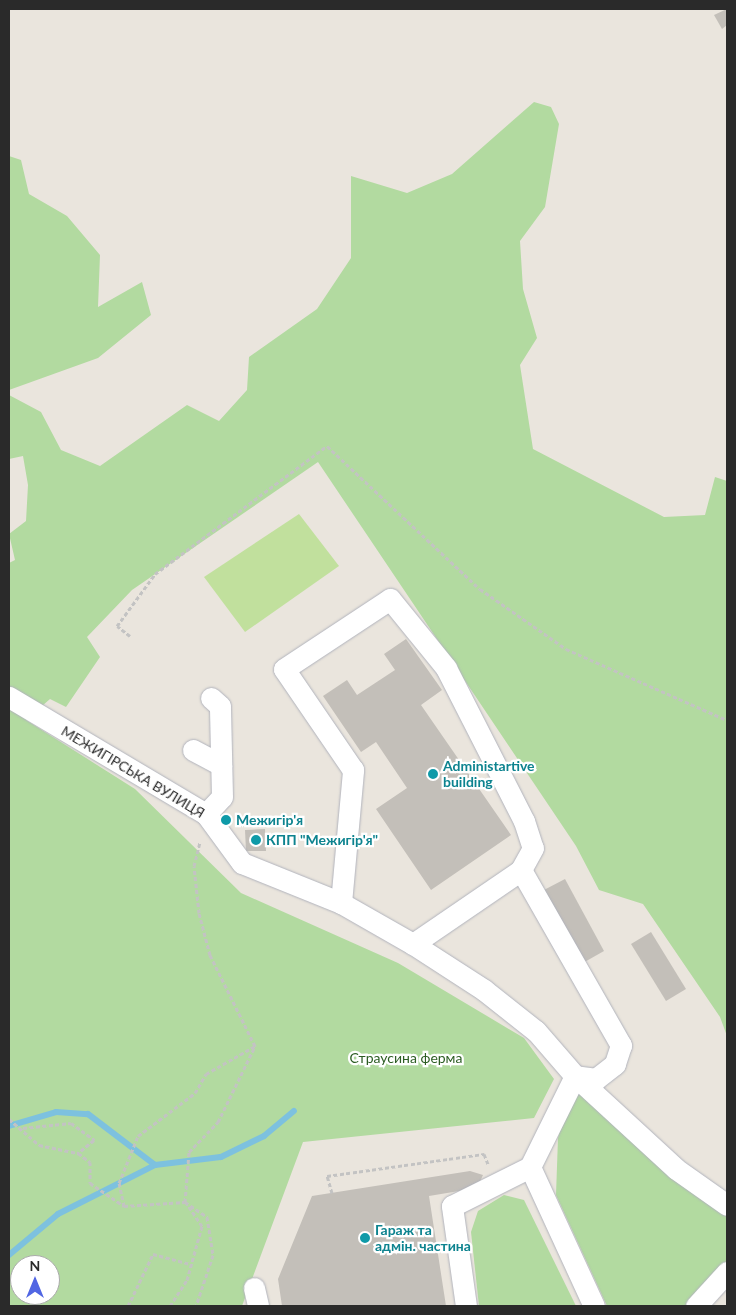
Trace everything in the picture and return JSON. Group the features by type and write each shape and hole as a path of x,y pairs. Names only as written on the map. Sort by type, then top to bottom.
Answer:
{"lane":[{"path":"413,944 521,870 533,848 524,821 446,668 390,599 284,669 353,770 341,903 413,944 484,990 536,1031 575,1076 676,1169 727,1206"},
{"name":"МЕЖИГІРСЬКА ВУЛИЦЯ","path":"9,697 206,814 242,863 341,903"},
{"path":"206,814 222,797 220,706 211,698"},
{"path":"192,750 221,765"},
{"path":"521,870 621,1045 615,1064 596,1079 575,1076"},
{"path":"466,1306 452,1206 530,1167 575,1076"},
{"path":"530,1167 594,1306"},
{"path":"696,1306 727,1272"}],"path":[{"path":"130,636 117,626 155,574 327,446 480,589 566,649 727,720"},
{"path":"194,866 199,913 210,955 256,1046"},
{"path":"124,1206 119,1182 126,1156 138,1136 195,1093 206,1074 256,1046"},
{"path":"170,1306 191,1264 202,1226 186,1202 189,1152 218,1122 256,1046"},
{"path":"9,1120 22,1128 39,1145 78,1153 90,1162 90,1183 124,1206 186,1202 207,1217 213,1255 196,1306"},
{"path":"22,1128 70,1122 94,1140 78,1153"},
{"path":"332,1193 327,1176 484,1154 498,1183"},
{"path":"128,1306 153,1254 191,1264"}],"green space":[{"name":"Страусина ферма","path":"534,102 551,107 559,124 545,207 520,241 523,289 537,338 520,365 533,449 664,517 705,515 715,477 727,481 727,1036 720,1017 643,904 599,890 576,846 318,462 132,590 87,637 100,657 66,707 50,699 26,720 135,789 241,893 398,963 524,1038 554,1079 534,1118 303,1142 242,1306 9,1306 9,563 15,560 9,534 26,521 28,485 23,456 9,459 9,395 41,412 61,450 100,466 187,405 219,421 247,390 249,357 317,309 351,258 351,176 407,193 452,174"},
{"path":"9,156 21,160 29,194 67,216 100,255 98,307 142,282 151,315 98,358 9,390"},
{"path":"299,514 339,566 245,632 204,577"},
{"path":"579,1092 727,1217 727,1271 701,1306 607,1306 556,1195 558,1138 564,1114"},
{"path":"504,1195 524,1200 576,1306 479,1306 471,1232 478,1211"}],"building":[{"path":"727,9 727,25 722,29 714,15"},
{"name":"Administartive building","path":"406,639 442,690 421,705 511,835 431,890 376,809 407,788 376,742 361,752 323,696 347,680 357,695 395,670 384,654"},
{"name":"КПП \"Межигір'я\"","path":"265,829 266,851 246,851 245,830"},
{"path":"565,879 604,951 581,964 542,891"},
{"path":"651,932 686,989 666,1001 631,944"},
{"name":"Гараж та адмін. частина","path":"470,1171 483,1175 477,1188 429,1196 446,1306 282,1306 278,1279 312,1196"}],"waterway":[{"path":"9,1255 58,1214 155,1165 221,1157 264,1136 294,1111"},
{"path":"9,1126 56,1112 88,1114 155,1165"}],"place":[{"name":"Administartive building","path":"433,774"},
{"name":"Межигір'я","path":"226,820"},
{"name":"КПП \"Межигір'я\"","path":"256,840"},
{"name":"Гараж та адмін. частина","path":"365,1238"}]}
